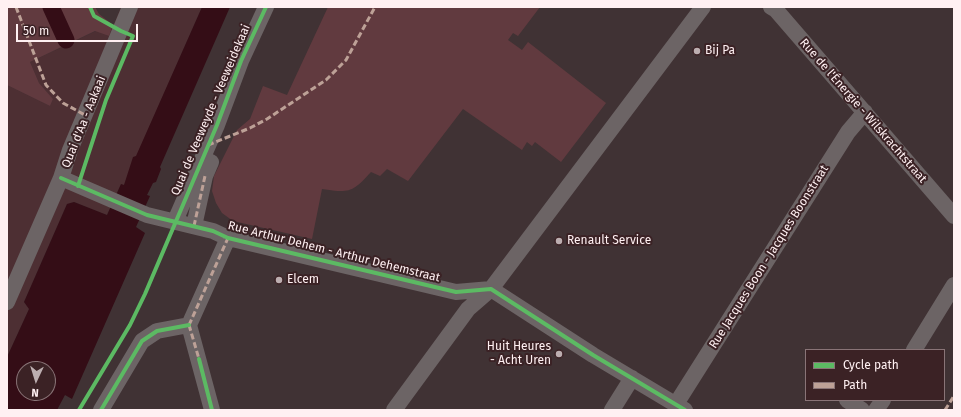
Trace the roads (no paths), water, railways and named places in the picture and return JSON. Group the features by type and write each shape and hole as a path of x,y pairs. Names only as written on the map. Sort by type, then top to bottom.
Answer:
{"street":[{"name":"Quai d'Aa - Aakaai","path":"7,302 61,178 70,150 130,7"},
{"name":"Quai de Veeweyde - Veeweidekaai","path":"175,220 216,125 241,61 266,7"},
{"path":"394,410 468,308 491,290 703,7"},
{"name":"Rue de l'Énergie - Wilskrachtstraat","path":"771,7 776,10 954,216"},
{"name":"Rue Jacques Boon - Jacques Boonstraat","path":"681,407 848,132 864,112"},
{"name":"Quai de Veeweyde - Veeweidekaai","path":"194,226 205,176 221,139"},
{"name":"Rue Arthur Dehem - Arthur Dehemstraat","path":"61,178 147,215 175,220 213,231 228,238 456,292 491,290"},
{"path":"212,410 189,325 228,238"},
{"path":"915,349 954,285"},
{"path":"491,290 681,407"},
{"path":"101,410 142,341 157,331 189,325"},
{"path":"612,410 632,378"},
{"path":"848,401 862,410"},
{"path":"876,410 882,401"}],"waterway":[{"path":"51,7 66,40"}],"place":[{"name":"Bij Pa","path":"697,51"},
{"name":"Renault Service","path":"559,241"},
{"name":"Elcem","path":"279,280"},
{"name":"Huit Heures - Acht Uren","path":"559,354"}]}
